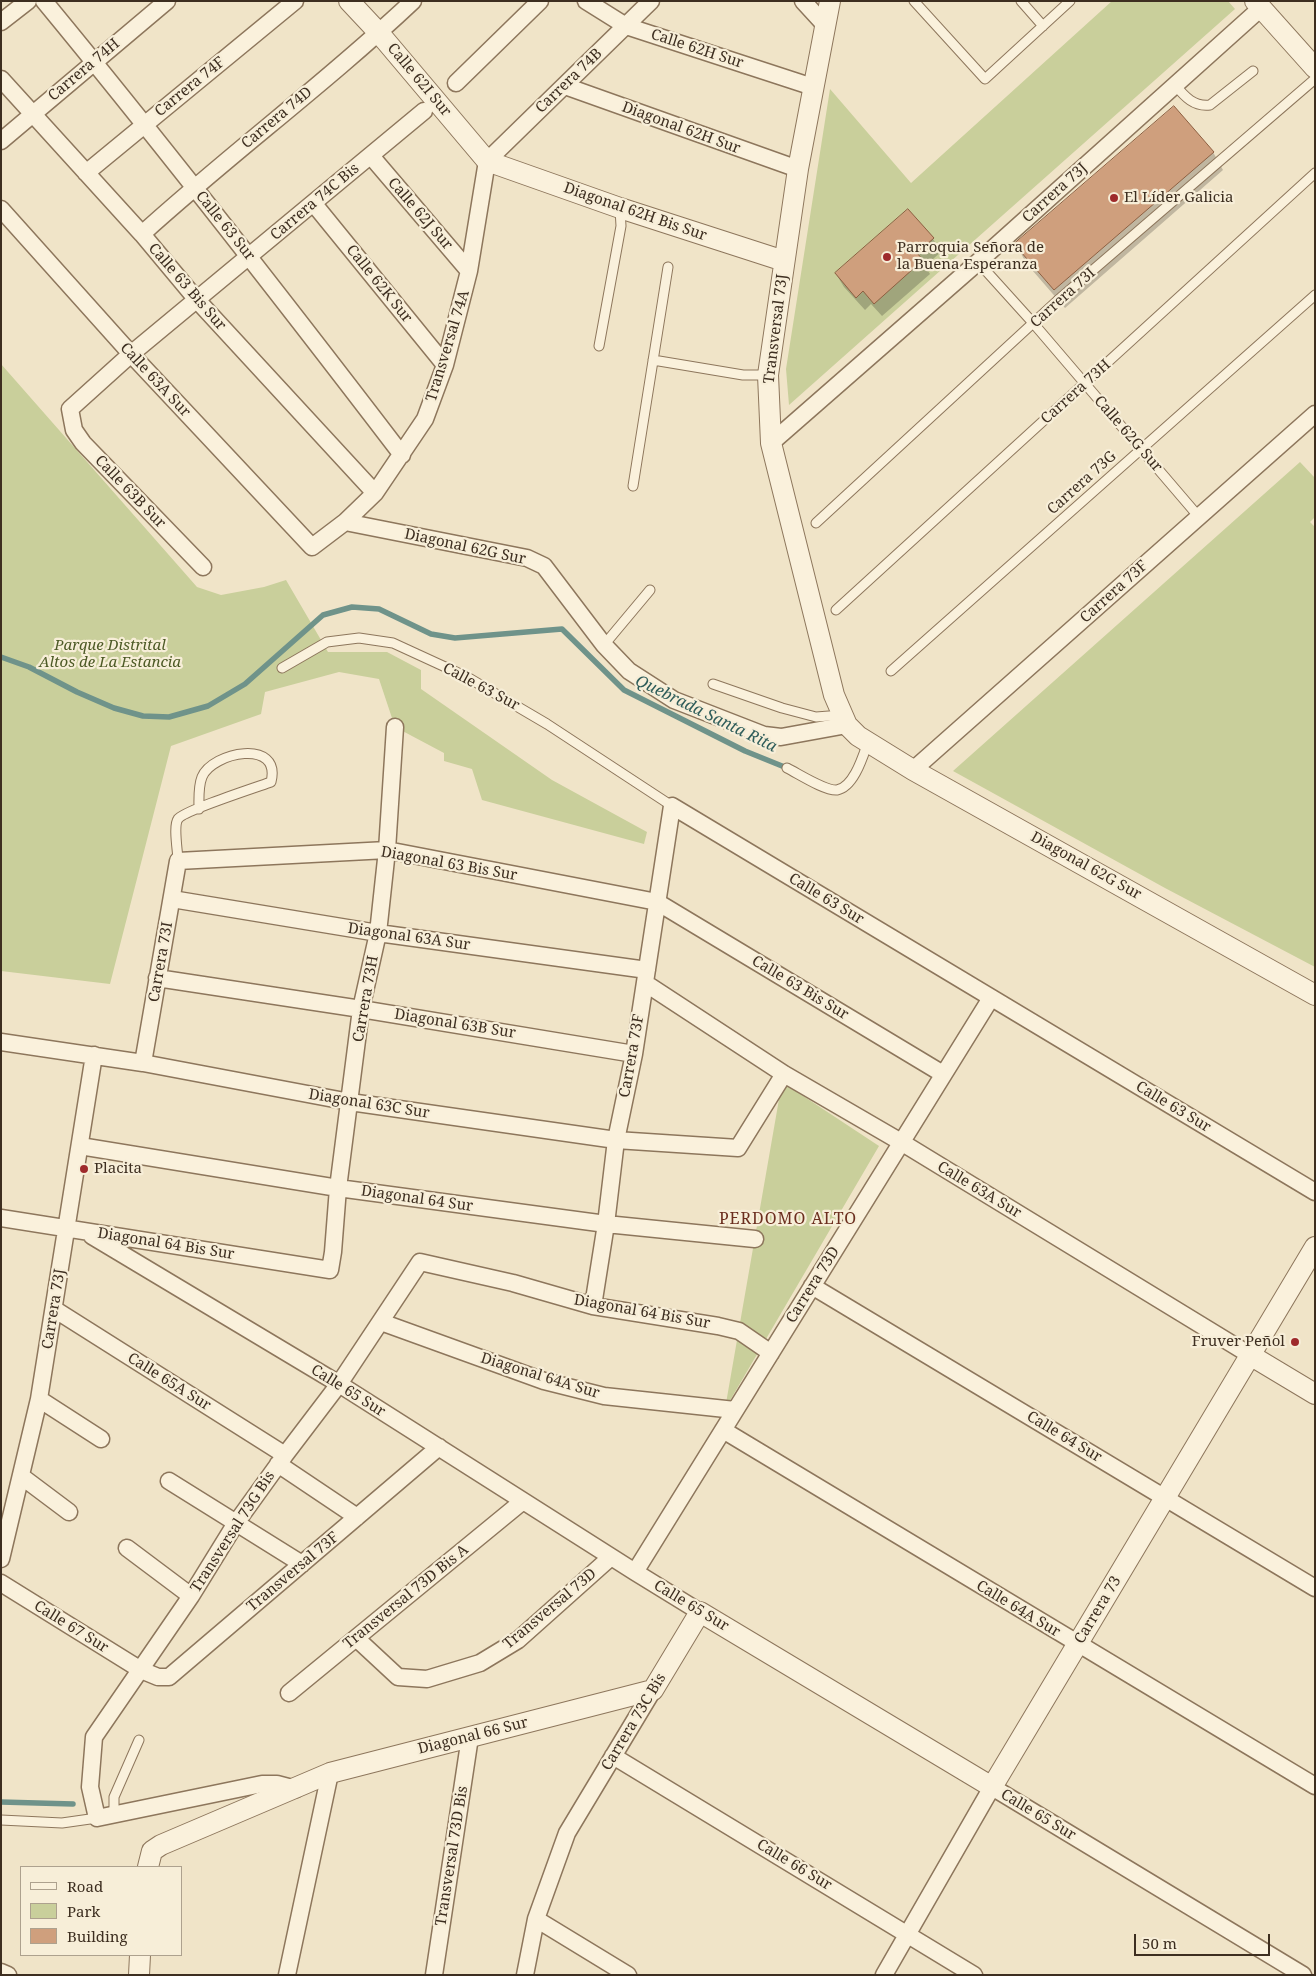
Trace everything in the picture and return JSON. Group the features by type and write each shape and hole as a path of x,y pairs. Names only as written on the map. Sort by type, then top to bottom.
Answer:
{"street":[{"path":"1,22 28,1"},
{"name":"Calle 63 Sur","path":"44,1 250,256 402,455"},
{"name":"Carrera 74H","path":"1,141 167,1"},
{"name":"Carrera 74F","path":"86,173 295,1"},
{"name":"Calle 62I Sur","path":"349,1 379,33 487,160"},
{"name":"Carrera 74D","path":"142,234 194,187 379,33 413,1"},
{"path":"456,83 540,1"},
{"name":"Calle 62H Sur","path":"586,1 626,26 813,87"},
{"name":"Carrera 74B","path":"487,160 650,1"},
{"path":"802,1 825,25"},
{"name":"Transversal 73J","path":"830,1 798,169 768,375 771,443 834,695 854,730"},
{"path":"1262,4 1315,68"},
{"name":"Carrera 73J","path":"771,443 1176,85 1262,4"},
{"name":"Calle 63 Bis Sur","path":"1,79 142,234 197,300 375,493"},
{"name":"Diagonal 62H Sur","path":"565,86 798,169"},
{"name":"Carrera 74C Bis","path":"70,409 131,354 424,111"},
{"name":"Calle 62J Sur","path":"371,156 469,271"},
{"name":"Diagonal 62H Bis Sur","path":"487,160 620,208 784,261"},
{"name":"Transversal 74A","path":"312,547 345,522 375,493 425,419 445,365 469,271 487,160"},
{"name":"Calle 62K Sur","path":"314,204 445,365"},
{"name":"Calle 63A Sur","path":"1,209 131,354 312,547"},
{"name":"Calle 63B Sur","path":"70,409 74,430 83,444 203,567"},
{"name":"Carrera 73F","path":"913,770 1315,414"},
{"name":"Diagonal 62G Sur","path":"345,522 527,558 544,566 604,645 629,671 674,700 764,735 781,737 854,730 913,770 1315,995"},
{"name":"Carrera 73H","path":"330,1270 334,1252 338,1188 361,1009 378,933 387,850 395,727"},
{"name":"Calle 63 Sur","path":"672,806 1315,1192"},
{"name":"Carrera 73F","path":"592,1306 606,1224 616,1140 634,1054 672,806"},
{"name":"Diagonal 63 Bis Sur","path":"178,862 387,850 657,902"},
{"name":"Carrera 73I","path":"143,1063 178,862"},
{"name":"Diagonal 63A Sur","path":"172,899 646,976"},
{"name":"Calle 63 Bis Sur","path":"657,902 943,1074"},
{"name":"Calle 63A Sur","path":"646,976 784,1074 901,1142 1315,1394"},
{"name":"Diagonal 63B Sur","path":"157,978 634,1054"},
{"name":"Carrera 73D","path":"635,1572 991,998"},
{"name":"Diagonal 63C Sur","path":"1,1042 143,1063 350,1102 616,1140 738,1148 784,1074"},
{"name":"Carrera 73J","path":"1,1559 39,1399 94,1056"},
{"name":"Diagonal 64 Sur","path":"80,1146 338,1188 606,1224 755,1239"},
{"name":"Diagonal 64 Bis Sur","path":"1,1218 330,1270"},
{"name":"Calle 65 Sur","path":"83,1231 339,1384 700,1612 1303,1975"},
{"name":"Carrera 73","path":"884,1975 992,1787 1315,1247"},
{"name":"Diagonal 64 Bis Sur","path":"420,1262 513,1282 592,1306 739,1331 770,1353"},
{"name":"Transversal 73G Bis","path":"97,1818 90,1787 94,1737 191,1596 236,1523 281,1459 339,1384 420,1262"},
{"name":"Calle 64 Sur","path":"812,1286 1315,1588"},
{"name":"Calle 65A Sur","path":"54,1309 281,1459 357,1517"},
{"name":"Diagonal 64A Sur","path":"381,1322 544,1381 604,1396 735,1410"},
{"path":"39,1399 101,1439"},
{"name":"Calle 64A Sur","path":"723,1430 1315,1786"},
{"name":"Transversal 73F","path":"141,1670 158,1677 169,1677 439,1447"},
{"path":"21,1476 69,1512"},
{"path":"169,1481 302,1564"},
{"name":"Transversal 73D Bis A","path":"289,1693 523,1501"},
{"path":"126,1548 191,1596"},
{"name":"Transversal 73D","path":"356,1638 398,1677 428,1678 480,1663 518,1640 611,1557"},
{"name":"Calle 67 Sur","path":"1,1583 141,1670"},
{"name":"Carrera 73C Bis","path":"536,1919 567,1832 700,1612"},
{"name":"Diagonal 66 Sur","path":"150,1859 161,1845 330,1773 653,1690"},
{"name":"Transversal 73D Bis","path":"434,1975 470,1737"},
{"name":"Calle 66 Sur","path":"613,1756 974,1975"},
{"path":"287,1975 330,1773"},
{"path":"97,1818 262,1784 277,1784 296,1789"},
{"path":"525,1975 536,1919 628,1975"},
{"path":"139,1975 140,1956"},
{"path":"1,1972 7,1975"}],"lane":[{"path":"914,1 985,79 1070,1"},
{"path":"1021,1 1043,26"},
{"path":"1176,85 1186,98 1201,106 1210,105 1253,71"},
{"name":"Carrera 73I","path":"816,523 1057,301 1315,80"},
{"name":"Carrera 73H","path":"836,610 1315,173"},
{"path":"599,346 621,226 620,208"},
{"name":"Calle 62G Sur","path":"978,262 1034,324 1198,517"},
{"path":"633,486 668,267"},
{"name":"Carrera 73G","path":"891,671 1315,295"},
{"path":"653,360 743,375 768,375"},
{"path":"604,645 650,590"},
{"name":"Calle 63 Sur","path":"282,668 327,642 359,638 392,643 467,677 547,724 672,806"},
{"path":"713,684 854,730 854,775 846,785 837,790 826,788 787,768"},
{"path":"178,862 177,820 183,815 200,809 271,782 273,774 269,764 259,754 251,752 217,762 202,776 199,791 200,809"},
{"path":"114,1815 114,1797 139,1740"},
{"path":"1,1820 62,1823 97,1818"}],"green space":[{"path":"1112,1 1228,1 1235,9 789,405 786,369 830,89 911,183"},
{"name":"Parque Distrital Altos de La Estancia","path":"1,364 197,587 221,595 264,587 286,580 328,652 387,652 421,670 421,689 552,780 647,832 644,844 482,800 472,769 444,761 444,753 395,727 379,679 339,672 265,692 261,714 171,746 110,984 1,971"},
{"path":"1300,462 1315,478 1315,517 1310,522 1315,527 1315,967 1165,888 953,771"},
{"path":"782,1082 879,1146 725,1409"}],"building":[{"name":"El Líder Galicia","path":"1174,106 1214,152 1054,290 1014,244"},
{"name":"Parroquia Señora de la Buena Esperanza","path":"908,209 934,238 917,253 923,260 874,304 863,291 856,298 835,273"}],"waterway":[{"name":"Quebrada Santa Rita","path":"1,657 29,667 77,692 114,708 143,716 169,717 208,706 245,684 323,615 352,607 379,609 431,634 455,638 562,629 624,690 745,751 787,768"},
{"path":"1,1802 73,1804"}],"place":[{"name":"El Líder Galicia","path":"1114,198"},
{"name":"Parroquia Señora de la Buena Esperanza","path":"887,257"},
{"name":"Placita","path":"84,1169"},
{"name":"Fruver Peñol","path":"1295,1342"}],"district":[{"name":"PERDOMO ALTO","path":"788,1219"}]}
